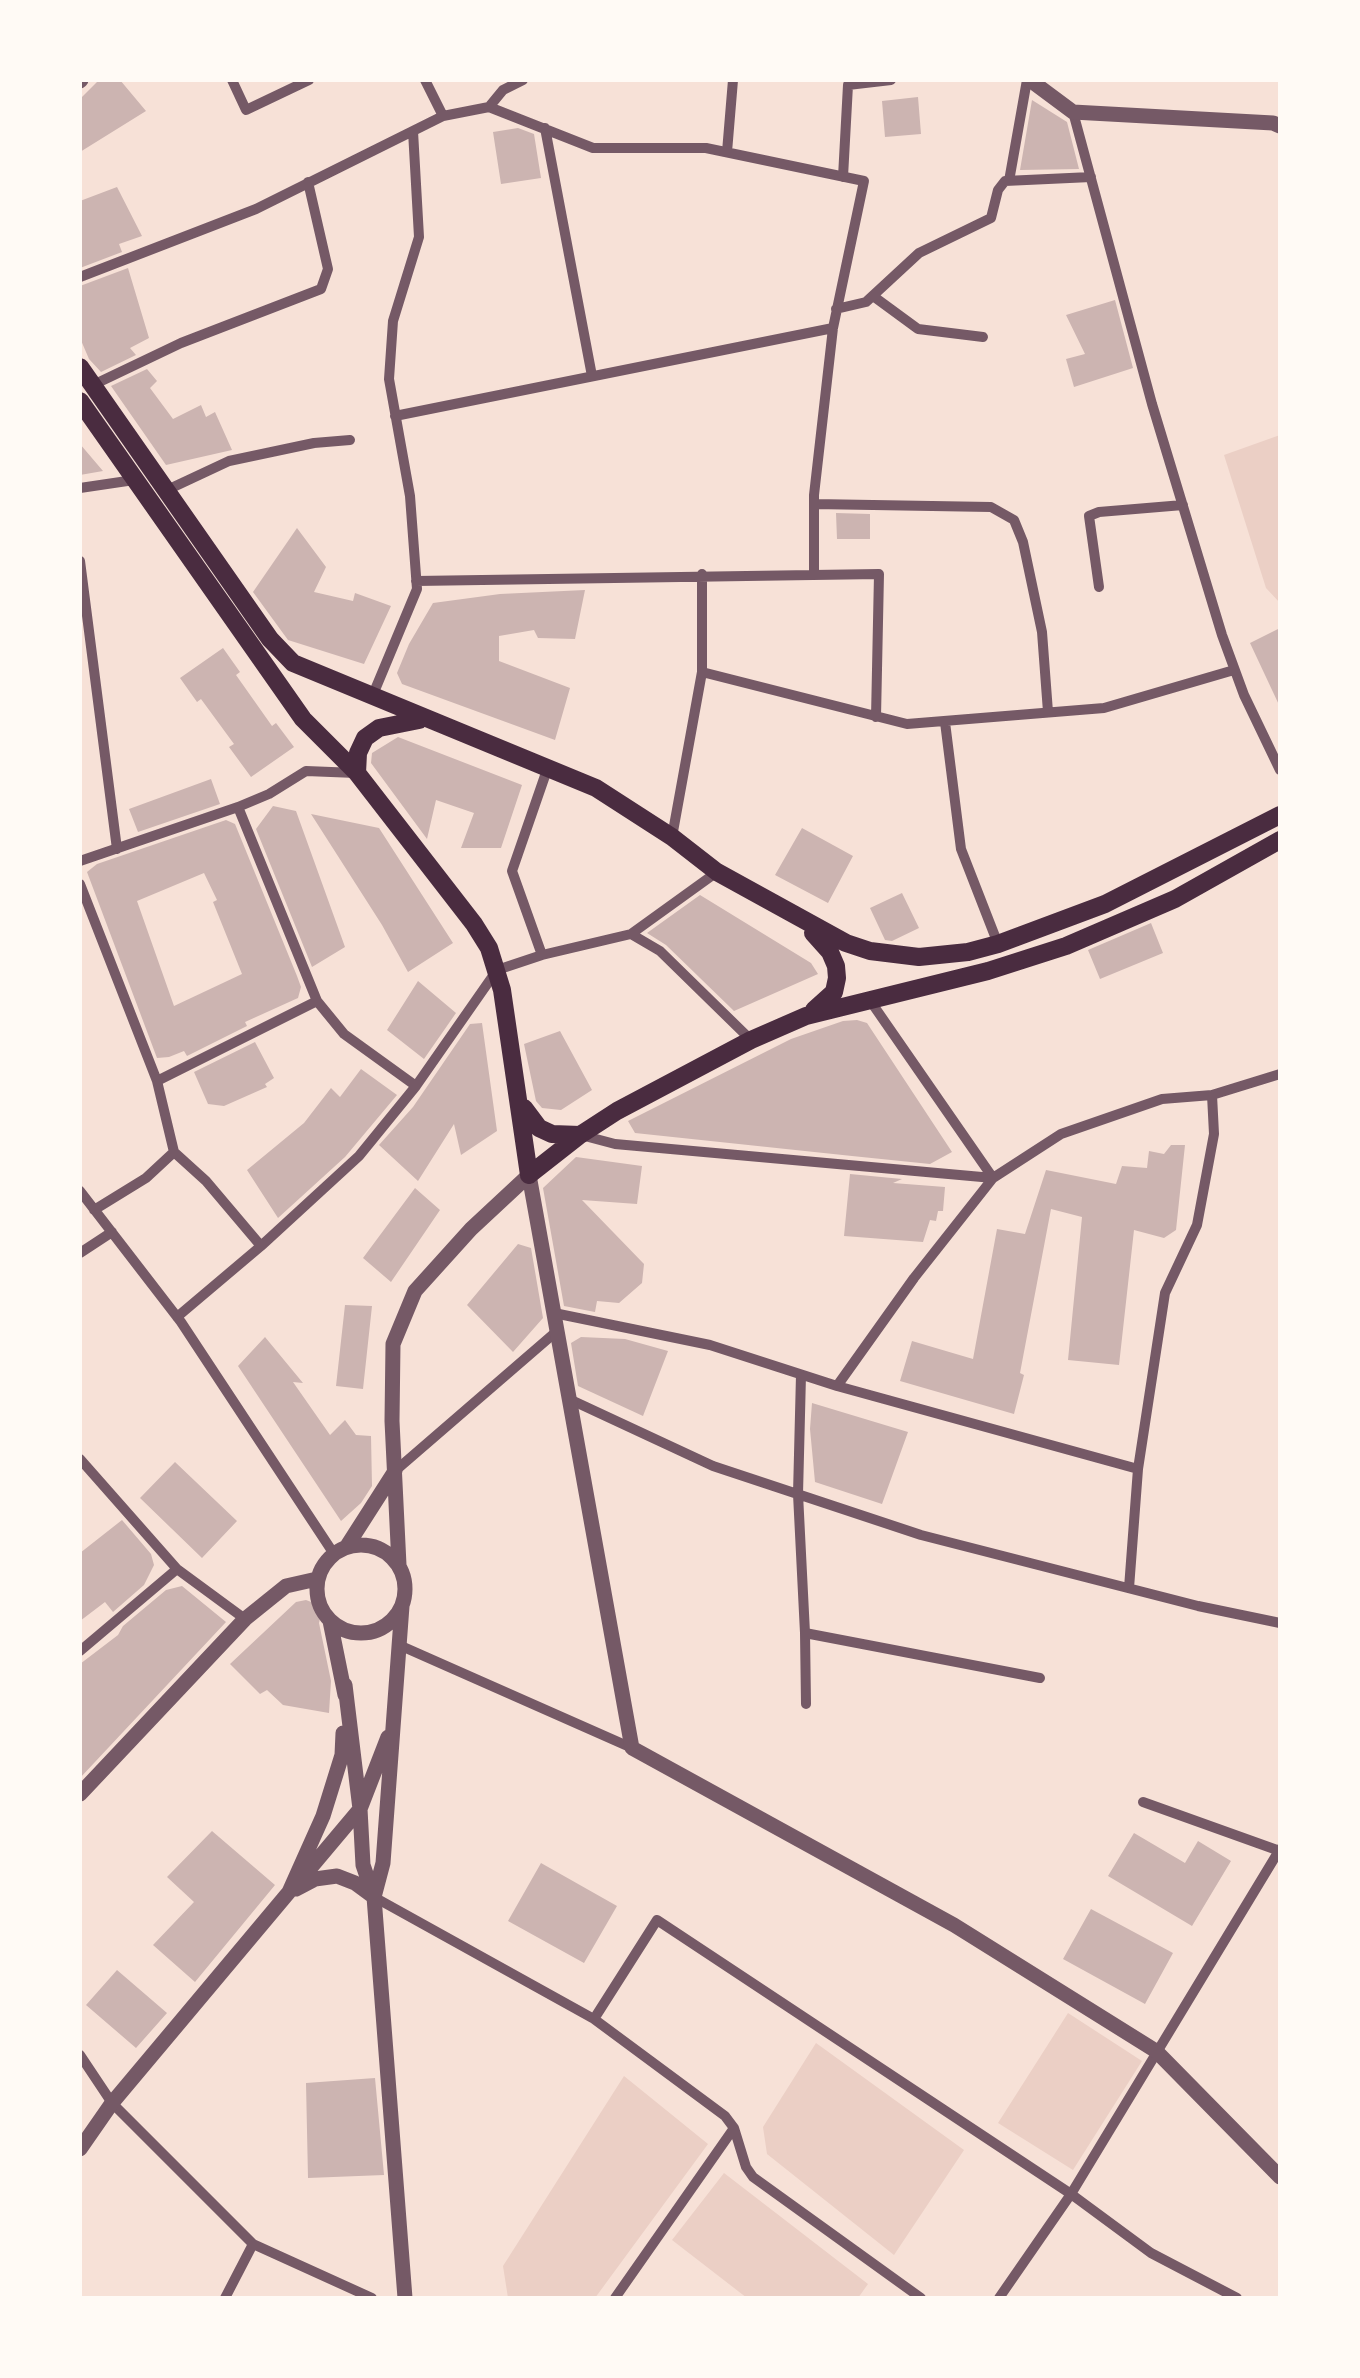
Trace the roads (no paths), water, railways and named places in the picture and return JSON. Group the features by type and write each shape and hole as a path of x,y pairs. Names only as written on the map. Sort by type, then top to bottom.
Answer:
{"main road":[{"path":"80,367 281,653 306,671 596,788 672,837 717,872 846,944 897,956 941,956 998,944 1106,904 1280,815"},
{"path":"80,401 302,719 357,772 474,924 497,970 521,1104 529,1176"},
{"path":"357,772 358,753 365,738 379,728 424,719"},
{"path":"529,1176 580,1135 683,1074 751,1040 806,1016 988,971 1066,946 1174,899 1280,840"},
{"path":"795,917 819,938 836,966 834,992 806,1016"},
{"path":"521,1104 539,1128 552,1134 580,1135"}],"street":[{"path":"232,80 246,110 309,80"},
{"path":"425,80 443,116"},
{"path":"488,107 503,85 523,80"},
{"path":"726,152 733,80"},
{"path":"843,177 848,85 891,80"},
{"path":"1010,181 1028,80 1073,112 1280,126"},
{"path":"80,277 256,208 443,116 488,107 593,148 706,148 864,181 836,309 814,504 814,574"},
{"path":"1073,112 1183,505 1234,670 1280,770"},
{"path":"545,128 592,376"},
{"path":"372,698 417,589 410,496 389,379 394,321 419,237 413,131"},
{"path":"836,309 866,302 919,252 991,218 998,190 1005,181 1091,178"},
{"path":"92,385 181,342 321,289 328,268 308,182"},
{"path":"873,296 918,329 983,337"},
{"path":"396,416 834,328"},
{"path":"166,490 229,461 350,440"},
{"path":"80,488 134,480"},
{"path":"814,504 990,507 1014,520 1023,542 1042,632 1048,712"},
{"path":"1099,587 1089,516 1183,505"},
{"path":"80,561 117,849"},
{"path":"672,837 702,672 702,574"},
{"path":"416,581 879,574 876,717"},
{"path":"702,672 907,724 1104,708 1234,670"},
{"path":"945,722 961,849 998,944"},
{"path":"542,955 512,871 549,766"},
{"path":"80,861 238,807 306,772 357,772"},
{"path":"238,807 318,1000 344,1034 416,1086"},
{"path":"177,1317 359,1156 416,1086 497,970 631,934 717,872"},
{"path":"80,884 157,1080 174,1152 206,1181 261,1246"},
{"path":"631,934 660,951 751,1040"},
{"path":"869,998 994,1178"},
{"path":"157,1080 318,1000"},
{"path":"837,1386 914,1278 994,1178 1062,1134 1162,1099 1212,1095 1280,1074"},
{"path":"1129,1588 1138,1469 1166,1293 1196,1226 1214,1134 1212,1095"},
{"path":"580,1135 615,1144 994,1178"},
{"path":"94,1210 146,1178 174,1152"},
{"path":"529,1176 632,1748"},
{"path":"374,1897 384,1863 404,1578 399,1566 393,1344 416,1291 470,1229 529,1176"},
{"path":"80,1191 177,1317 340,1550"},
{"path":"80,1253 112,1232"},
{"path":"554,1314 710,1345 837,1386 1138,1469"},
{"path":"402,1606 394,1618 370,1632 343,1630 330,1621 316,1594 323,1564 340,1550 395,1471 557,1331"},
{"path":"801,1375 798,1494 806,1704"},
{"path":"569,1399 713,1466 922,1535 1280,1624"},
{"path":"80,1459 177,1569 245,1620"},
{"path":"340,1550 362,1544 378,1548 399,1566"},
{"path":"80,1650 177,1569"},
{"path":"80,1794 245,1620 286,1586 317,1579"},
{"path":"330,1621 345,1685 363,1865 374,1897 405,2298"},
{"path":"804,1633 1040,1678"},
{"path":"399,1645 632,1748 954,1925 1156,2051 1280,2177"},
{"path":"290,1892 342,1756 345,1685"},
{"path":"80,2149 112,2103 360,1809 394,1720"},
{"path":"999,2298 1071,2194 1278,1850 1144,1802"},
{"path":"290,1892 315,1880 337,1876 355,1883 594,2019 725,2116 754,2177 921,2298"},
{"path":"594,2019 657,1920 1071,2194 1151,2253 1236,2298"},
{"path":"80,2055 112,2103 254,2244 372,2298"},
{"path":"615,2298 734,2128"},
{"path":"225,2298 254,2244"}]}
